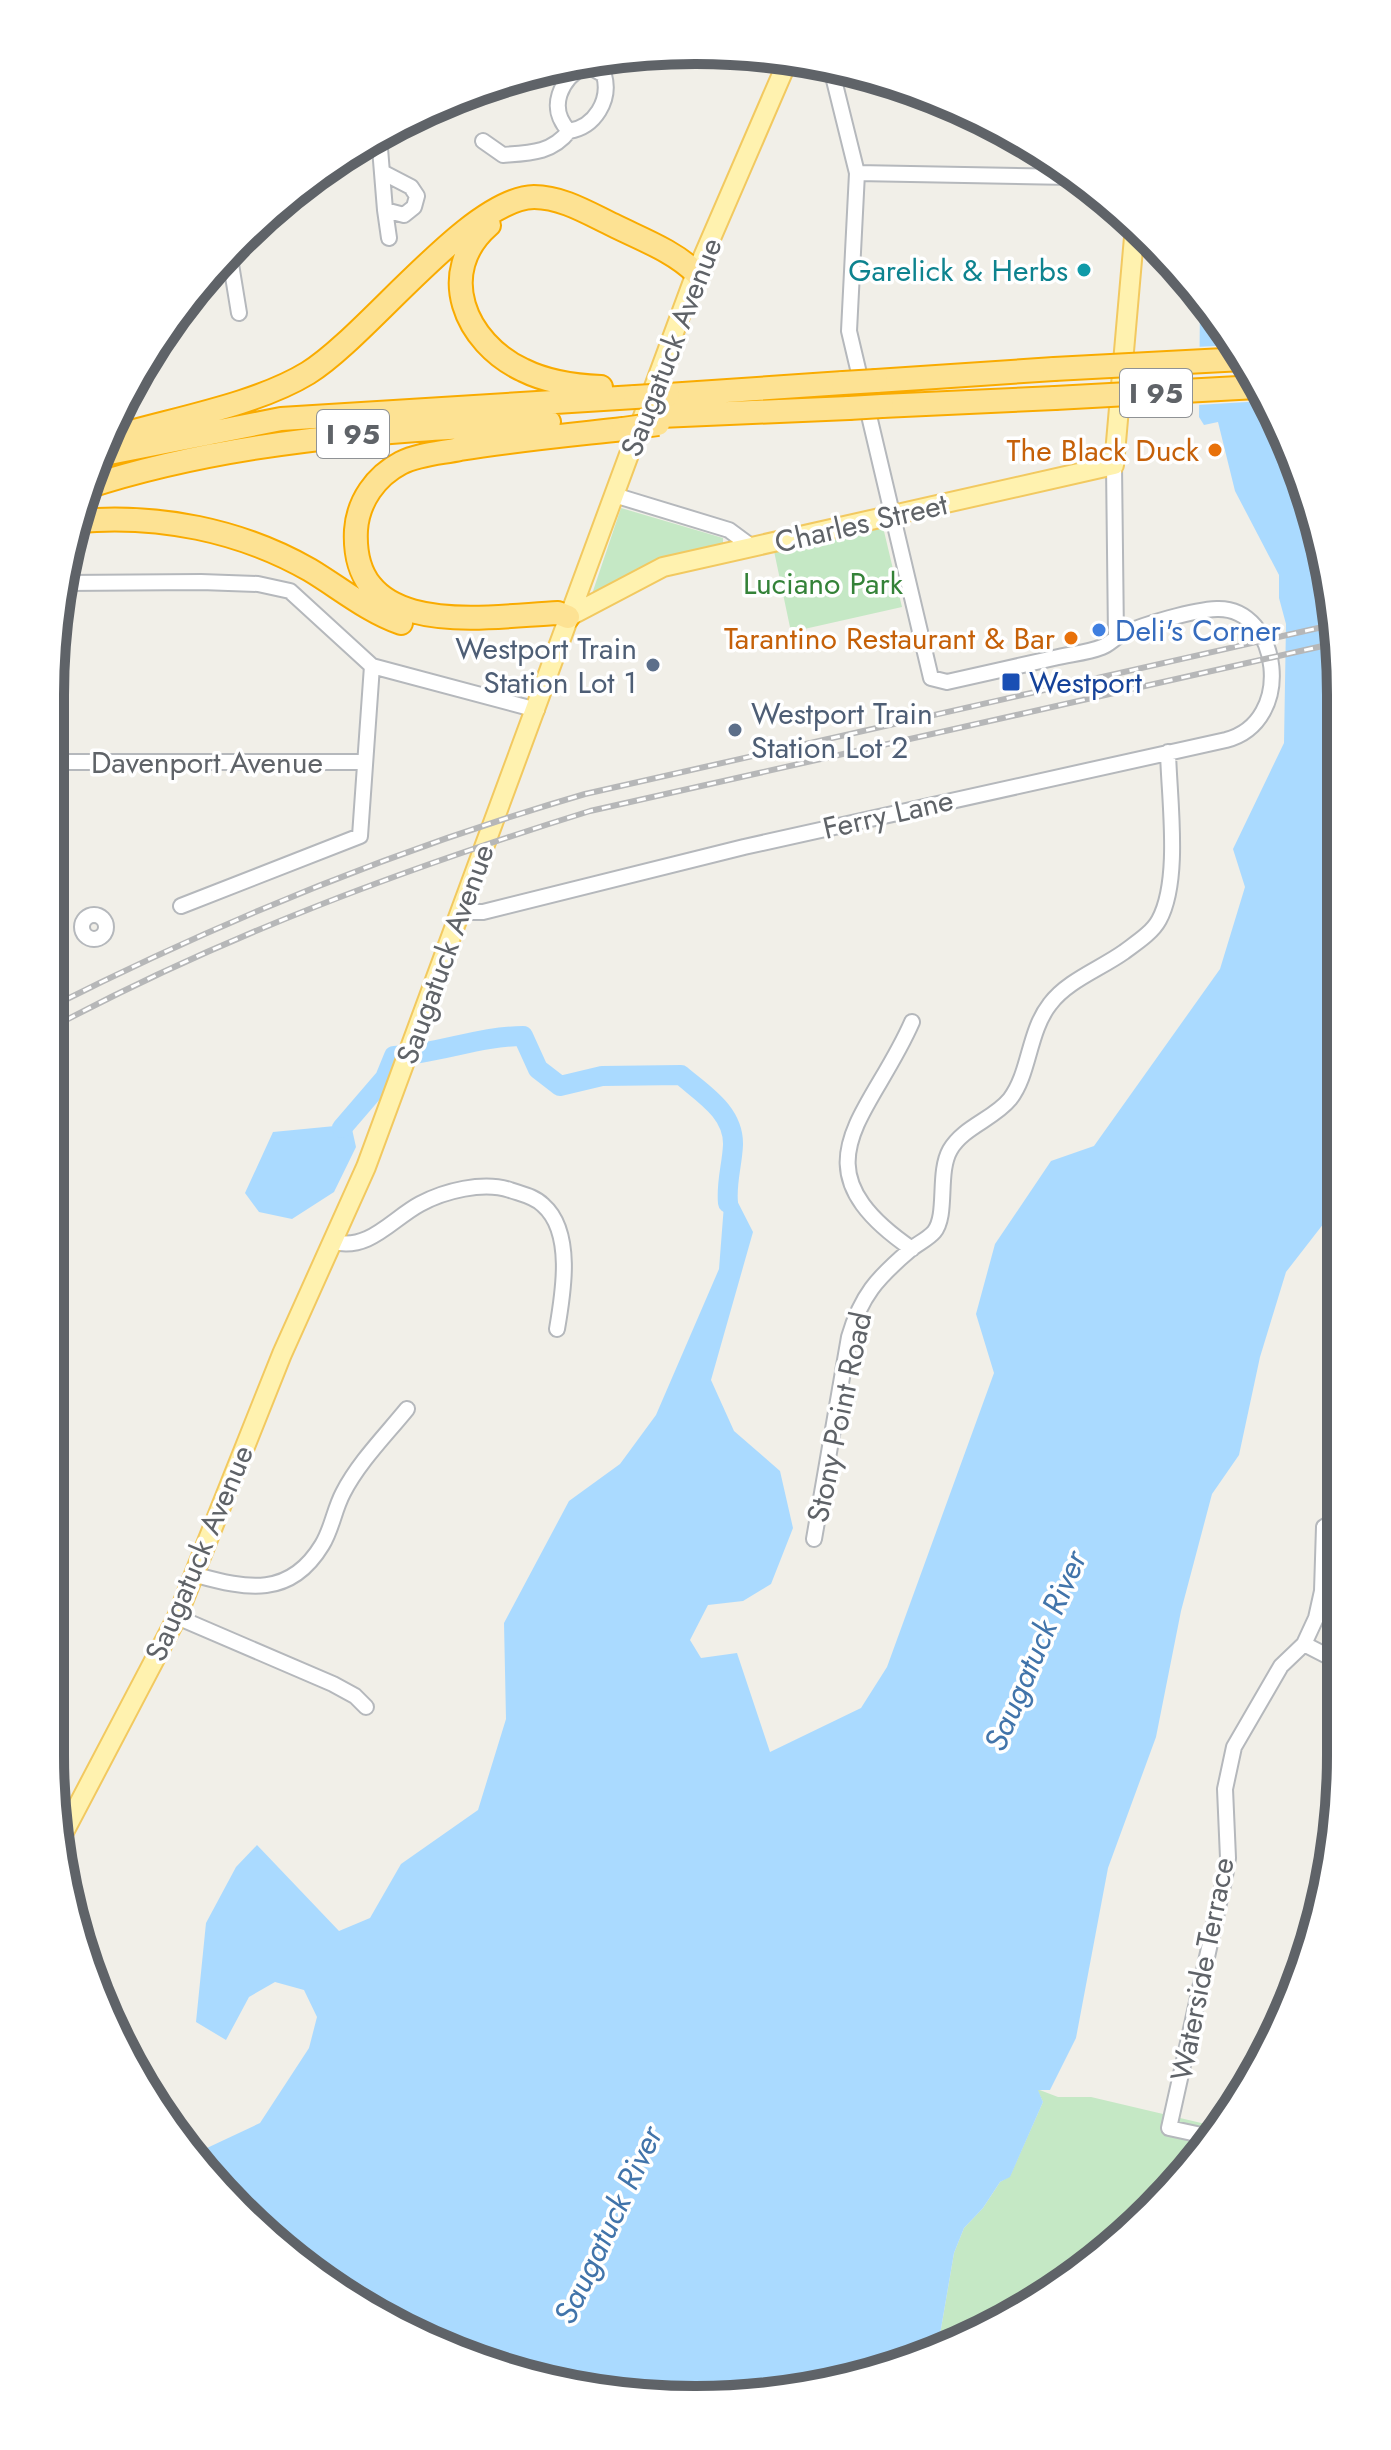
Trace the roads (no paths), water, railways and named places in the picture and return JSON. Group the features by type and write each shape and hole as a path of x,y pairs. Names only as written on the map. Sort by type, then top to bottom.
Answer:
{"highway":[{"path":"121,435 268,391 311,371 355,335 472,224 507,202 533,197 574,206 679,259 696,273"},
{"path":"637,392 559,382 522,370 499,355 475,330 463,306 460,281 468,251 482,232 500,218 522,210 544,209 570,216 680,271 696,273"},
{"name":"I 95","path":"113,452 281,419 637,392 724,391 1230,360"},
{"name":"I 95","path":"102,483 176,461 291,440 625,423 732,413 1246,388"},
{"path":"568,617 558,613 440,617 395,606 374,589 360,562 356,532 359,512 379,479 411,459 625,423"},
{"path":"89,521 158,521 236,537 298,563 384,616 421,627 554,623 568,617"}],"main road":[{"name":"Saugatuck Avenue","path":"68,1825 177,1617 196,1575 234,1469 334,1242 408,1057 696,273 784,70"},
{"path":"1114,465 1134,241"},
{"name":"Charles Street","path":"752,547 1114,465"},
{"path":"568,617 663,567 752,547"}],"street":[{"path":"483,141 503,155 537,152 558,145 569,131 581,129 598,113 605,100 604,75 598,72"},
{"path":"569,77 559,95 557,113 569,131"},
{"path":"834,80 857,173 849,331 894,515 924,657 934,681 947,682 1098,648 1116,637 1114,465"},
{"path":"381,149 389,238"},
{"path":"384,173 411,187 417,196 414,207 404,215 385,210"},
{"path":"857,173 1056,177"},
{"path":"232,268 239,313"},
{"name":"Charles Street","path":"614,495 729,530 752,547"},
{"path":"74,583 229,583 290,591 372,666 537,710"},
{"name":"Ferry Lane","path":"462,912 483,912 744,847 1232,738 1259,722 1268,704 1271,671 1262,634 1246,618 1225,609 1208,610 1116,637"},
{"path":"181,906 360,836 372,666"},
{"name":"Stony Point Road","path":"814,1539 849,1337 858,1305 872,1285 935,1232 940,1217 944,1164 951,1147 1000,1112 1014,1094 1038,1023 1050,1003 1066,988 1140,941 1158,923 1172,878 1168,752"},
{"name":"Davenport Avenue","path":"64,762 364,762"},
{"path":"912,1022 898,1055 872,1089 857,1123 848,1160 848,1180 858,1201 885,1231 912,1249"},
{"path":"334,1242 365,1241 422,1203 452,1193 497,1186 522,1194 546,1207 559,1235 563,1272 557,1329"},
{"path":"196,1575 256,1588 278,1583 301,1571 322,1546 348,1484 407,1409"},
{"name":"Waterside Terrace","path":"1200,2135 1169,2128 1228,1858 1225,1789 1234,1747 1281,1666 1304,1644 1316,1618 1322,1591 1324,1527 1327,1525"},
{"path":"177,1617 333,1684 366,1707"},
{"path":"1304,1644 1327,1656"}],"water":[{"name":"Saugatuck River","path":"1200,315 1242,380 1279,454 1305,532 1322,613 1327,696 1327,1219 1286,1272 1260,1357 1239,1455 1212,1494 1181,1611 1156,1737 1108,1868 1076,2038 1050,2090 1038,2090 1043,2102 1010,2177 1000,2182 983,2208 964,2228 954,2253 940,2337 819,2374 737,2385 696,2386 654,2385 572,2374 454,2338 380,2301 311,2256 249,2201 203,2150 260,2123 309,2048 317,2017 304,1990 275,1982 249,1997 226,2040 196,2022 206,1923 236,1867 257,1845 339,1931 370,1918 401,1864 478,1810 506,1719 504,1623 569,1501 620,1464 656,1415 719,1269 726,1179 753,1232 711,1380 734,1431 780,1471 793,1528 771,1584 743,1601 708,1605 690,1640 701,1658 737,1653 770,1752 861,1708 887,1667 994,1373 976,1314 995,1244 1051,1161 1094,1146 1220,969 1245,887 1233,849 1284,743 1286,624 1279,598 1279,575 1235,491 1218,422 1204,425 1199,417"},
{"path":"335,1126 352,1129 356,1147 334,1192 292,1219 259,1212 245,1193 273,1132"}],"waterway":[{"path":"342,1128 385,1078 394,1056 523,1036 538,1069 560,1086 602,1076 681,1075 716,1105 732,1133 728,1203"}],"railway":[{"path":"64,1001 181,945 313,888 448,838 585,794 1323,627"},
{"path":"64,1021 182,963 315,907 452,856 590,811 1325,645"}],"place":[{"name":"Garelick & Herbs","path":"1084,270"},
{"name":"The Black Duck","path":"1215,450"},
{"name":"Deli's Corner","path":"1099,630"},
{"name":"Tarantino Restaurant & Bar","path":"1071,638"},
{"name":"Westport Train Station Lot 1","path":"653,665"},
{"name":"Westport","path":"1011,682"},
{"name":"Westport Train Station Lot 2","path":"735,730"}],"park label":[{"name":"Luciano Park","path":"823,583"}]}
